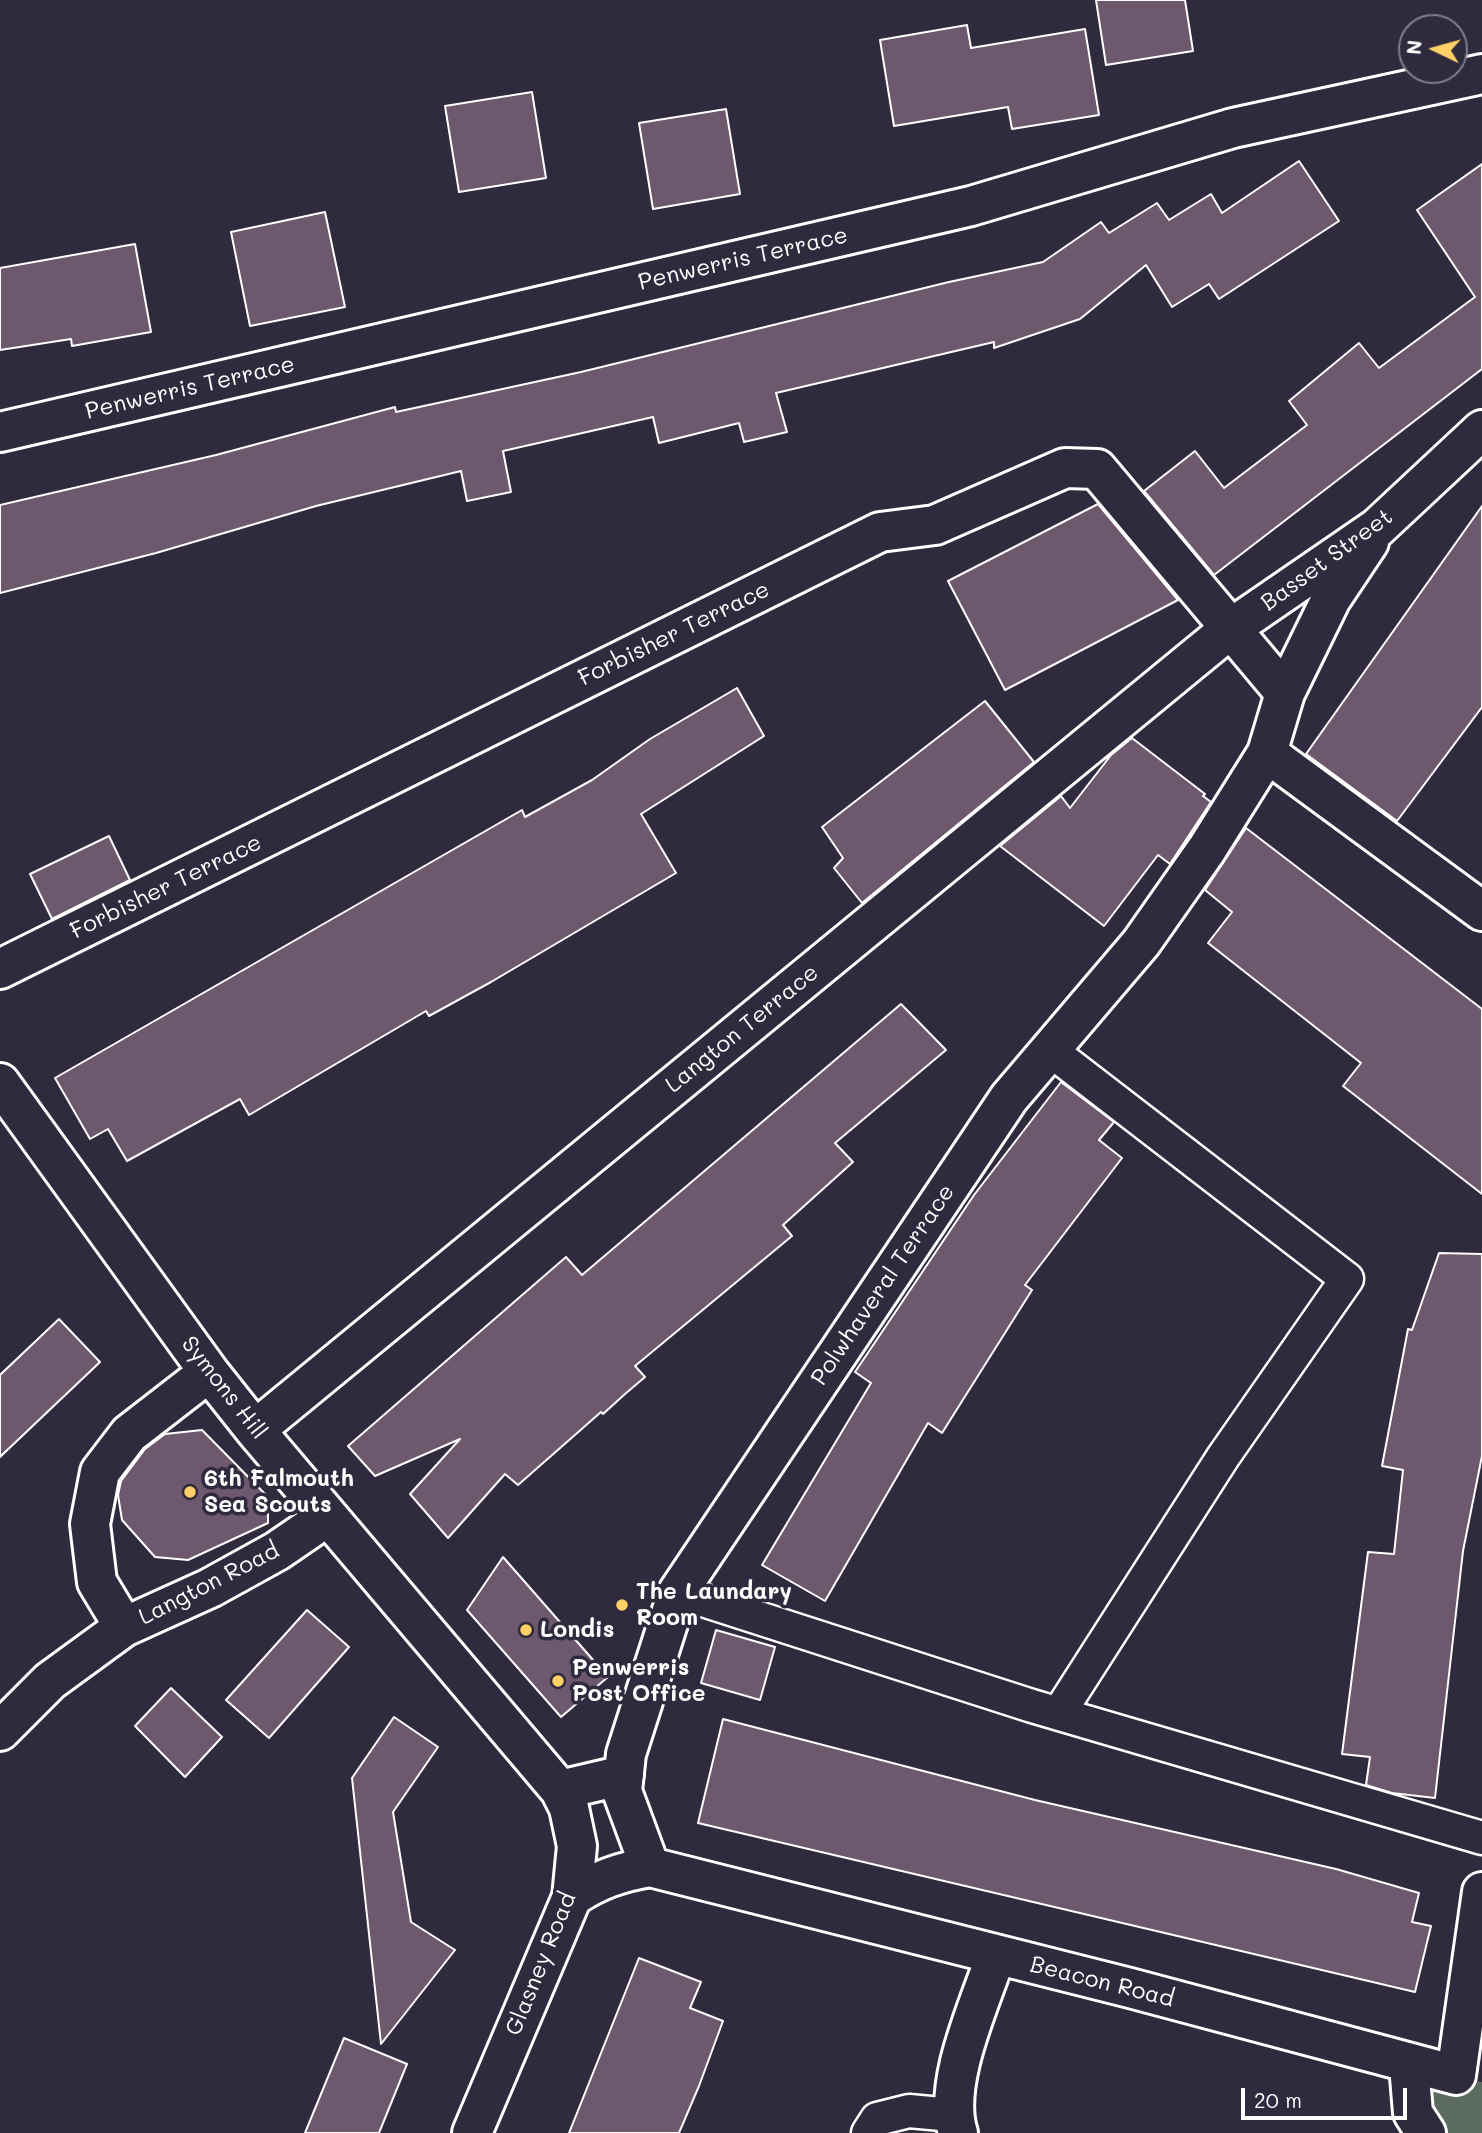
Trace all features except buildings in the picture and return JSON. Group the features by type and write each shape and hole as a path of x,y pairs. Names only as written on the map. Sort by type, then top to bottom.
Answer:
{"street":[{"name":"Penwerris Terrace","path":"0,432 971,206 1233,128 1482,74"},
{"name":"Basset Street","path":"1230,629 1377,528 1482,430"},
{"name":"Forbisher Terrace","path":"0,969 880,532 936,526 1065,468 1097,469 1285,693"},
{"name":"Polwhaveral Terrace","path":"650,1867 622,1791 626,1754 678,1592 1009,1098 1141,943 1207,849 1267,753 1285,693 1331,599 1377,528"},
{"name":"Langton Terrace","path":"255,1430 1230,629"},
{"path":"1267,753 1482,911"},
{"name":"Symons Hill","path":"0,1083 209,1372 560,1790"},
{"name":"Langton Road","path":"124,1627 97,1582 90,1524 100,1472 129,1434 209,1372"},
{"name":"Langton Road","path":"0,1731 50,1681 124,1627 210,1587 277,1551 328,1516"},
{"path":"560,1790 624,1775"},
{"name":"Glasney Road","path":"472,2133 572,1897 576,1846 569,1808 560,1790"},
{"name":"Beacon Road","path":"572,1897 595,1882 621,1872 650,1867 1130,1988 1469,2079 1482,1892"},
{"path":"955,2124 961,2063 996,1955"},
{"path":"1409,2065 1413,2113 1426,2133"}],"lane":[{"path":"1050,1050 1347,1279 1223,1457 1059,1713"},
{"path":"678,1592 1059,1713 1482,1838"},
{"path":"868,2133 877,2119 909,2111 955,2124"}],"green space":[{"path":"1409,2065 1482,2082 1482,2133 1426,2133"}],"place":[{"name":"6th Falmouth Sea Scouts","path":"190,1492"},
{"name":"The Laundary Room","path":"622,1605"},
{"name":"Londis","path":"526,1630"},
{"name":"Penwerris Post Office","path":"558,1681"}]}
